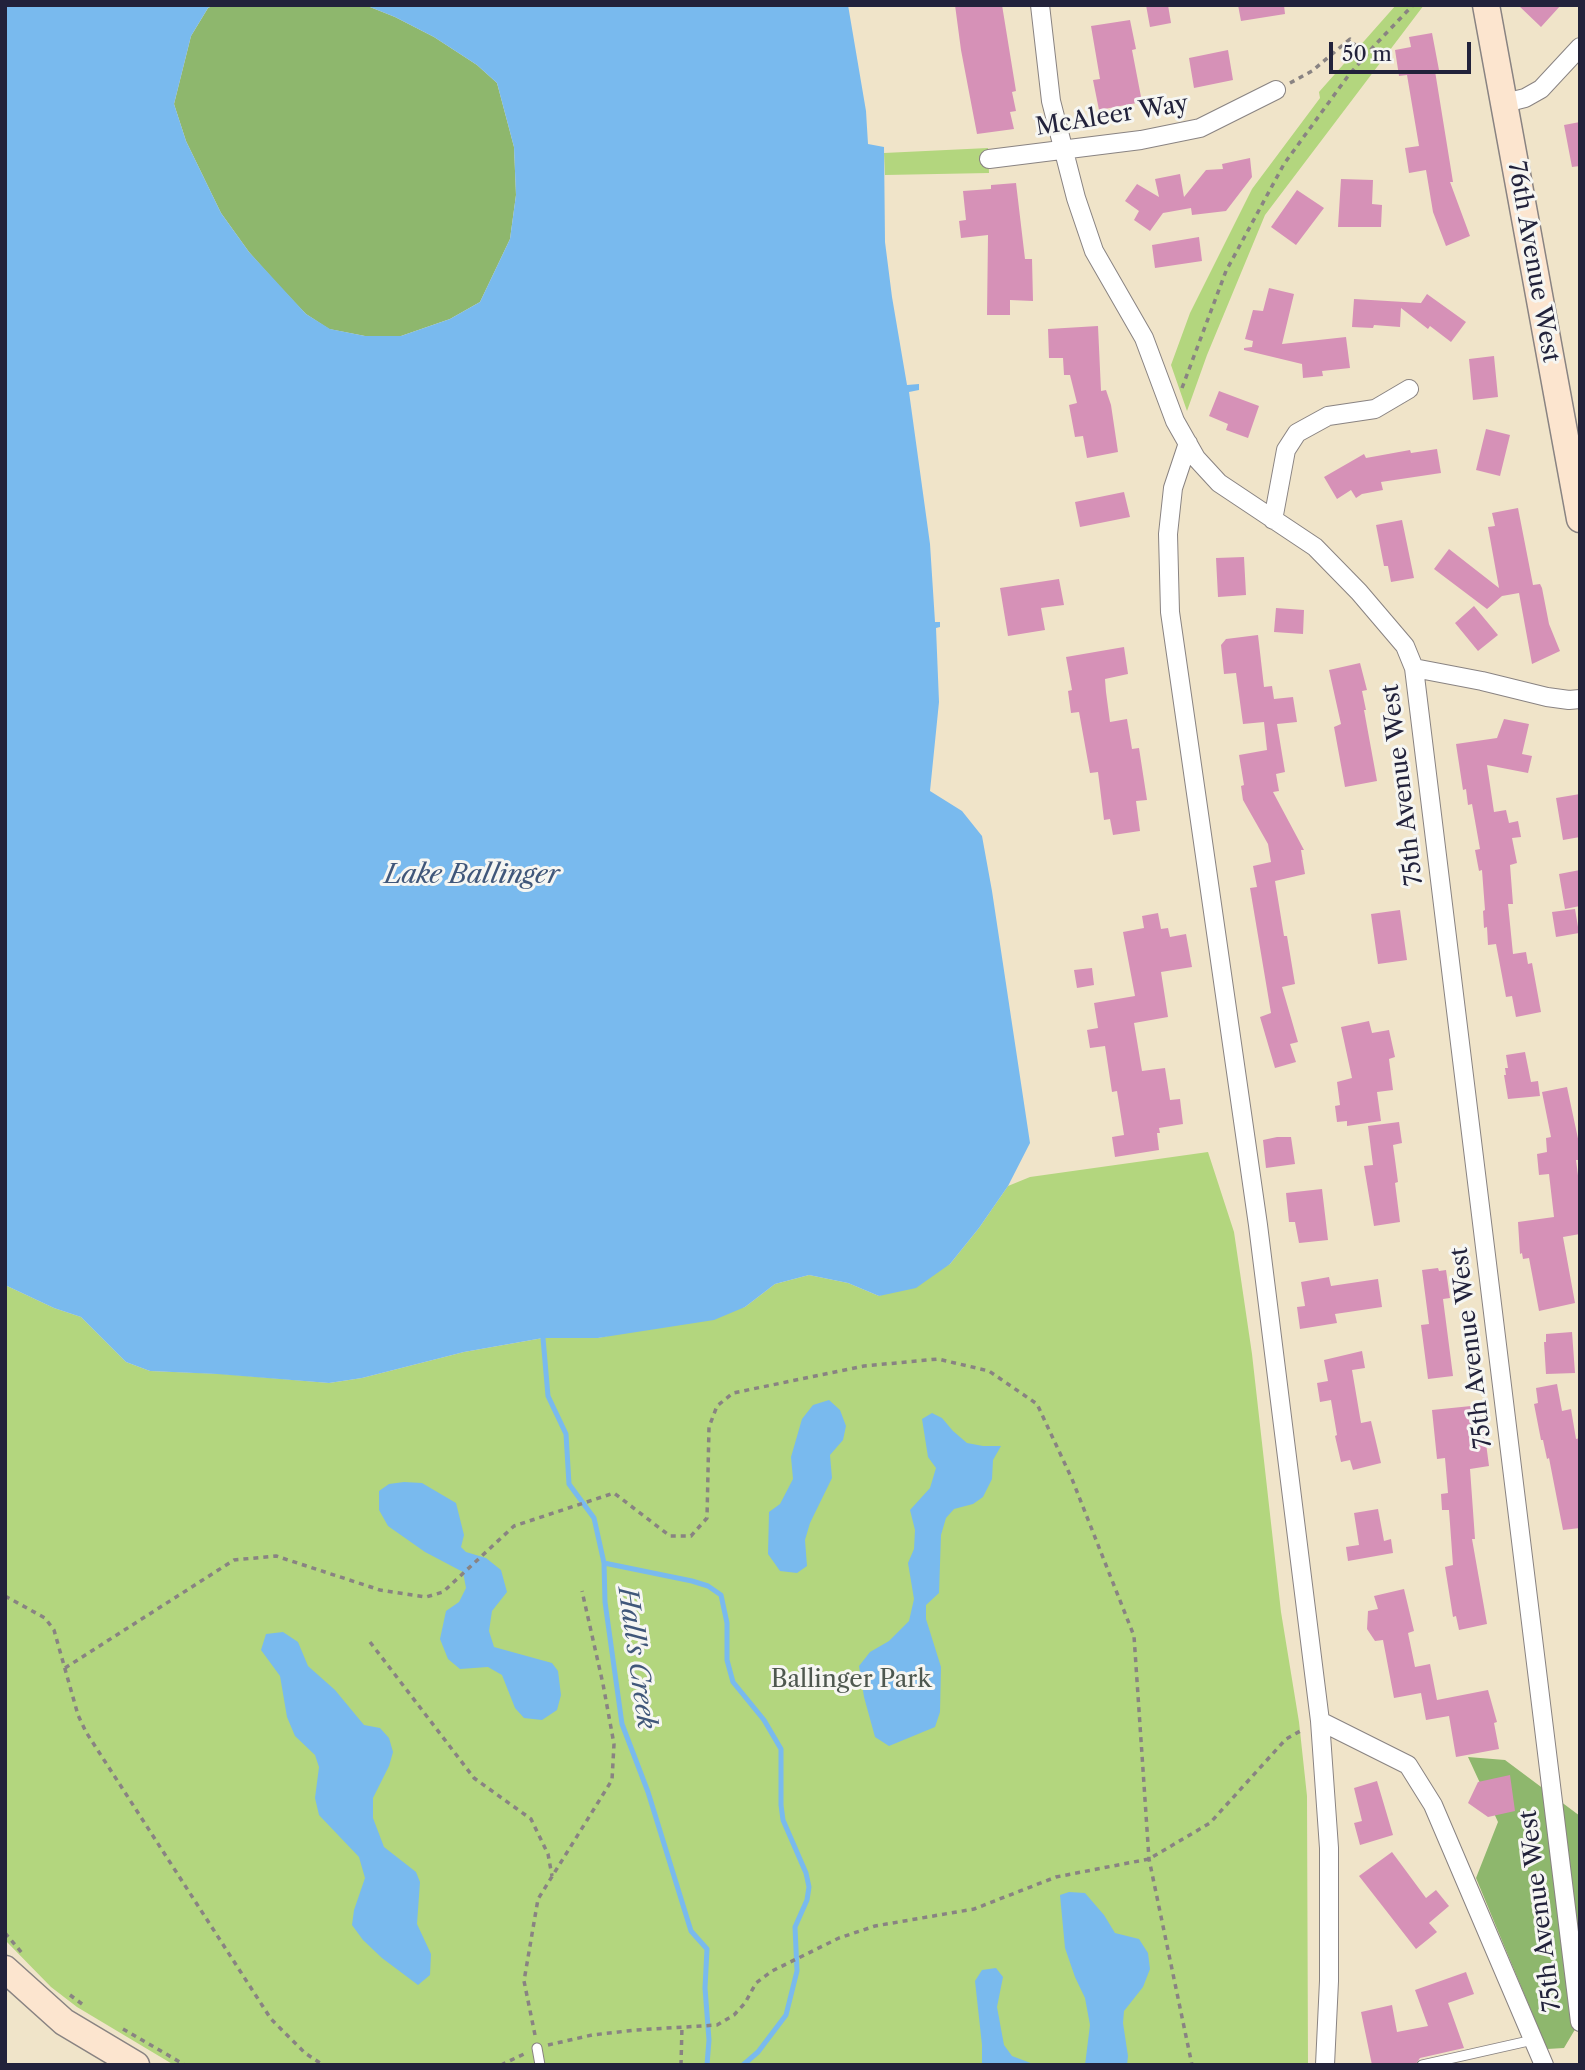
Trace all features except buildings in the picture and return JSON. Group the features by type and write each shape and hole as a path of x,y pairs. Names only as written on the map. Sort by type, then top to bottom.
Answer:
{"street":[{"path":"1040,5 1051,101 1076,198 1094,251 1144,338 1175,421 1196,458 1219,483 1314,547 1359,592 1405,646 1414,668 1547,697 1580,699"},
{"name":"76th Avenue West","path":"1486,5 1580,519"},
{"path":"1505,103 1525,98 1541,89 1580,47"},
{"name":"McAleer Way","path":"989,159 1141,140 1200,128 1276,90"},
{"path":"1273,520 1286,450 1297,433 1328,416 1375,409 1409,389"},
{"path":"1188,443 1173,488 1168,534 1170,612 1258,1225 1320,1721 1329,1848 1329,1981 1325,2065"},
{"name":"75th Avenue West","path":"1414,668 1580,2022"},
{"path":"1320,1721 1408,1765 1433,1805 1544,2065"},
{"path":"14,1961 64,2022 136,2065"}],"lane":[{"path":"1422,2065 1533,2040"},
{"path":"537,2048 540,2065"}],"path":[{"path":"1183,385 1226,271 1284,164 1364,57 1413,5"},
{"path":"1276,90 1312,71 1350,39 1364,57"},
{"path":"65,1668 234,1560 276,1556 380,1590 426,1597 443,1592 514,1526 614,1493 670,1536 691,1536 707,1518 709,1427 717,1406 733,1393 864,1366 938,1359 989,1371 1037,1404 1072,1479 1134,1636 1149,1859 1192,2065"},
{"path":"537,2048 524,1981 538,1899 612,1780 614,1744 582,1591"},
{"path":"5,1596 45,1618 54,1630 78,1715 86,1732 271,2020 305,2053 323,2065"},
{"path":"370,1642 474,1778 531,1819 548,1854 552,1877"},
{"path":"500,2065 537,2048 592,2035 717,2025 739,2009 756,1983 772,1971 839,1938 875,1926 974,1909 1056,1877 1149,1859 1210,1823 1286,1739 1320,1721"},
{"path":"5,1933 14,1961"},
{"path":"69,1994 96,2013"},
{"path":"118,2026 184,2065"},
{"path":"681,2026 681,2065"}],"green space":[{"path":"214,5 365,5 434,37 477,65 497,83 514,147 516,195 510,239 480,302 450,319 401,336 365,336 329,329 306,314 279,286 249,252 221,213 186,141 174,104 191,36 208,8"},
{"path":"1396,5 1424,5 1265,215 1207,355 1187,411 1171,365 1190,313 1252,189 1320,98 1319,92"},
{"path":"988,148 989,173 885,175 884,153"},
{"name":"Ballinger Park","path":"1208,1152 1234,1232 1252,1354 1281,1612 1299,1722 1307,1796 1308,2065 174,2065 77,2007 51,1987 5,1940 5,1285 54,1308 81,1317 126,1362 150,1371 329,1383 362,1378 464,1352 543,1338 598,1338 745,1307 775,1284 809,1275 848,1283 879,1296 950,1264 1008,1186 1030,1177"},
{"path":"1468,1757 1505,1760 1580,1816 1580,2021 1564,2048 1547,2049 1476,1878 1498,1822"}],"water":[{"name":"Lake Ballinger","path":"5,5 214,5 208,8 191,36 174,104 186,141 221,213 249,252 306,314 330,329 365,336 401,336 450,319 480,302 510,239 516,195 514,147 497,83 477,65 434,37 365,5 848,5 866,111 868,144 884,147 885,242 907,385 919,384 919,390 909,392 930,544 935,622 940,622 940,627 936,628 939,702 930,791 962,811 982,836 1030,1143 1008,1186 950,1264 916,1288 879,1296 848,1283 809,1275 775,1284 745,1307 714,1320 598,1338 543,1338 464,1352 362,1378 329,1383 150,1371 126,1362 81,1317 54,1308 5,1285"},
{"path":"829,1400 840,1410 846,1426 843,1440 830,1455 832,1478 810,1523 805,1540 807,1566 797,1573 780,1571 768,1554 769,1512 780,1504 793,1479 791,1457 802,1419 813,1405"},
{"path":"932,1413 942,1418 967,1443 1001,1446 993,1460 992,1479 983,1497 973,1504 954,1509 946,1518 941,1535 939,1593 926,1605 926,1619 941,1667 940,1712 935,1727 889,1746 875,1737 859,1666 870,1652 889,1641 909,1621 914,1599 908,1563 914,1549 915,1530 910,1510 930,1488 936,1468 928,1457 922,1419"},
{"path":"422,1483 456,1503 464,1535 461,1547 466,1552 486,1558 501,1570 507,1592 492,1611 489,1631 494,1647 552,1663 558,1671 561,1695 557,1710 542,1720 524,1718 515,1708 502,1675 488,1667 460,1669 448,1659 440,1639 446,1611 459,1602 466,1588 463,1572 425,1552 388,1526 379,1510 379,1491 389,1484"},
{"path":"283,1632 298,1642 308,1666 335,1690 364,1725 380,1728 389,1738 393,1752 373,1798 373,1818 384,1847 416,1872 420,1882 417,1924 431,1954 430,1975 418,1985 382,1958 352,1925 365,1878 359,1857 319,1815 315,1798 319,1767 315,1755 295,1736 287,1717 280,1676 261,1650 266,1634"},
{"path":"1069,1892 1085,1893 1115,1933 1139,1939 1148,1953 1150,1969 1143,1987 1124,2011 1127,2065 1085,2065 1090,2025 1085,1998 1065,1948 1060,1895"},
{"path":"996,1968 1003,1977 997,2007 1004,2045 1012,2056 1036,2065 982,2065 975,1981 982,1970"}],"waterway":[{"name":"Hall's Creek","path":"543,1338 548,1396 566,1434 569,1484 594,1518 604,1563 605,1602 622,1724 648,1792 691,1931 707,1949 707,2065"},
{"path":"604,1563 692,1581 708,1586 721,1595 727,1623 727,1660 733,1682 764,1720 781,1749 783,1820 806,1873 809,1887 807,1900 795,1927 797,1971 786,2015 758,2052 743,2065"}]}
